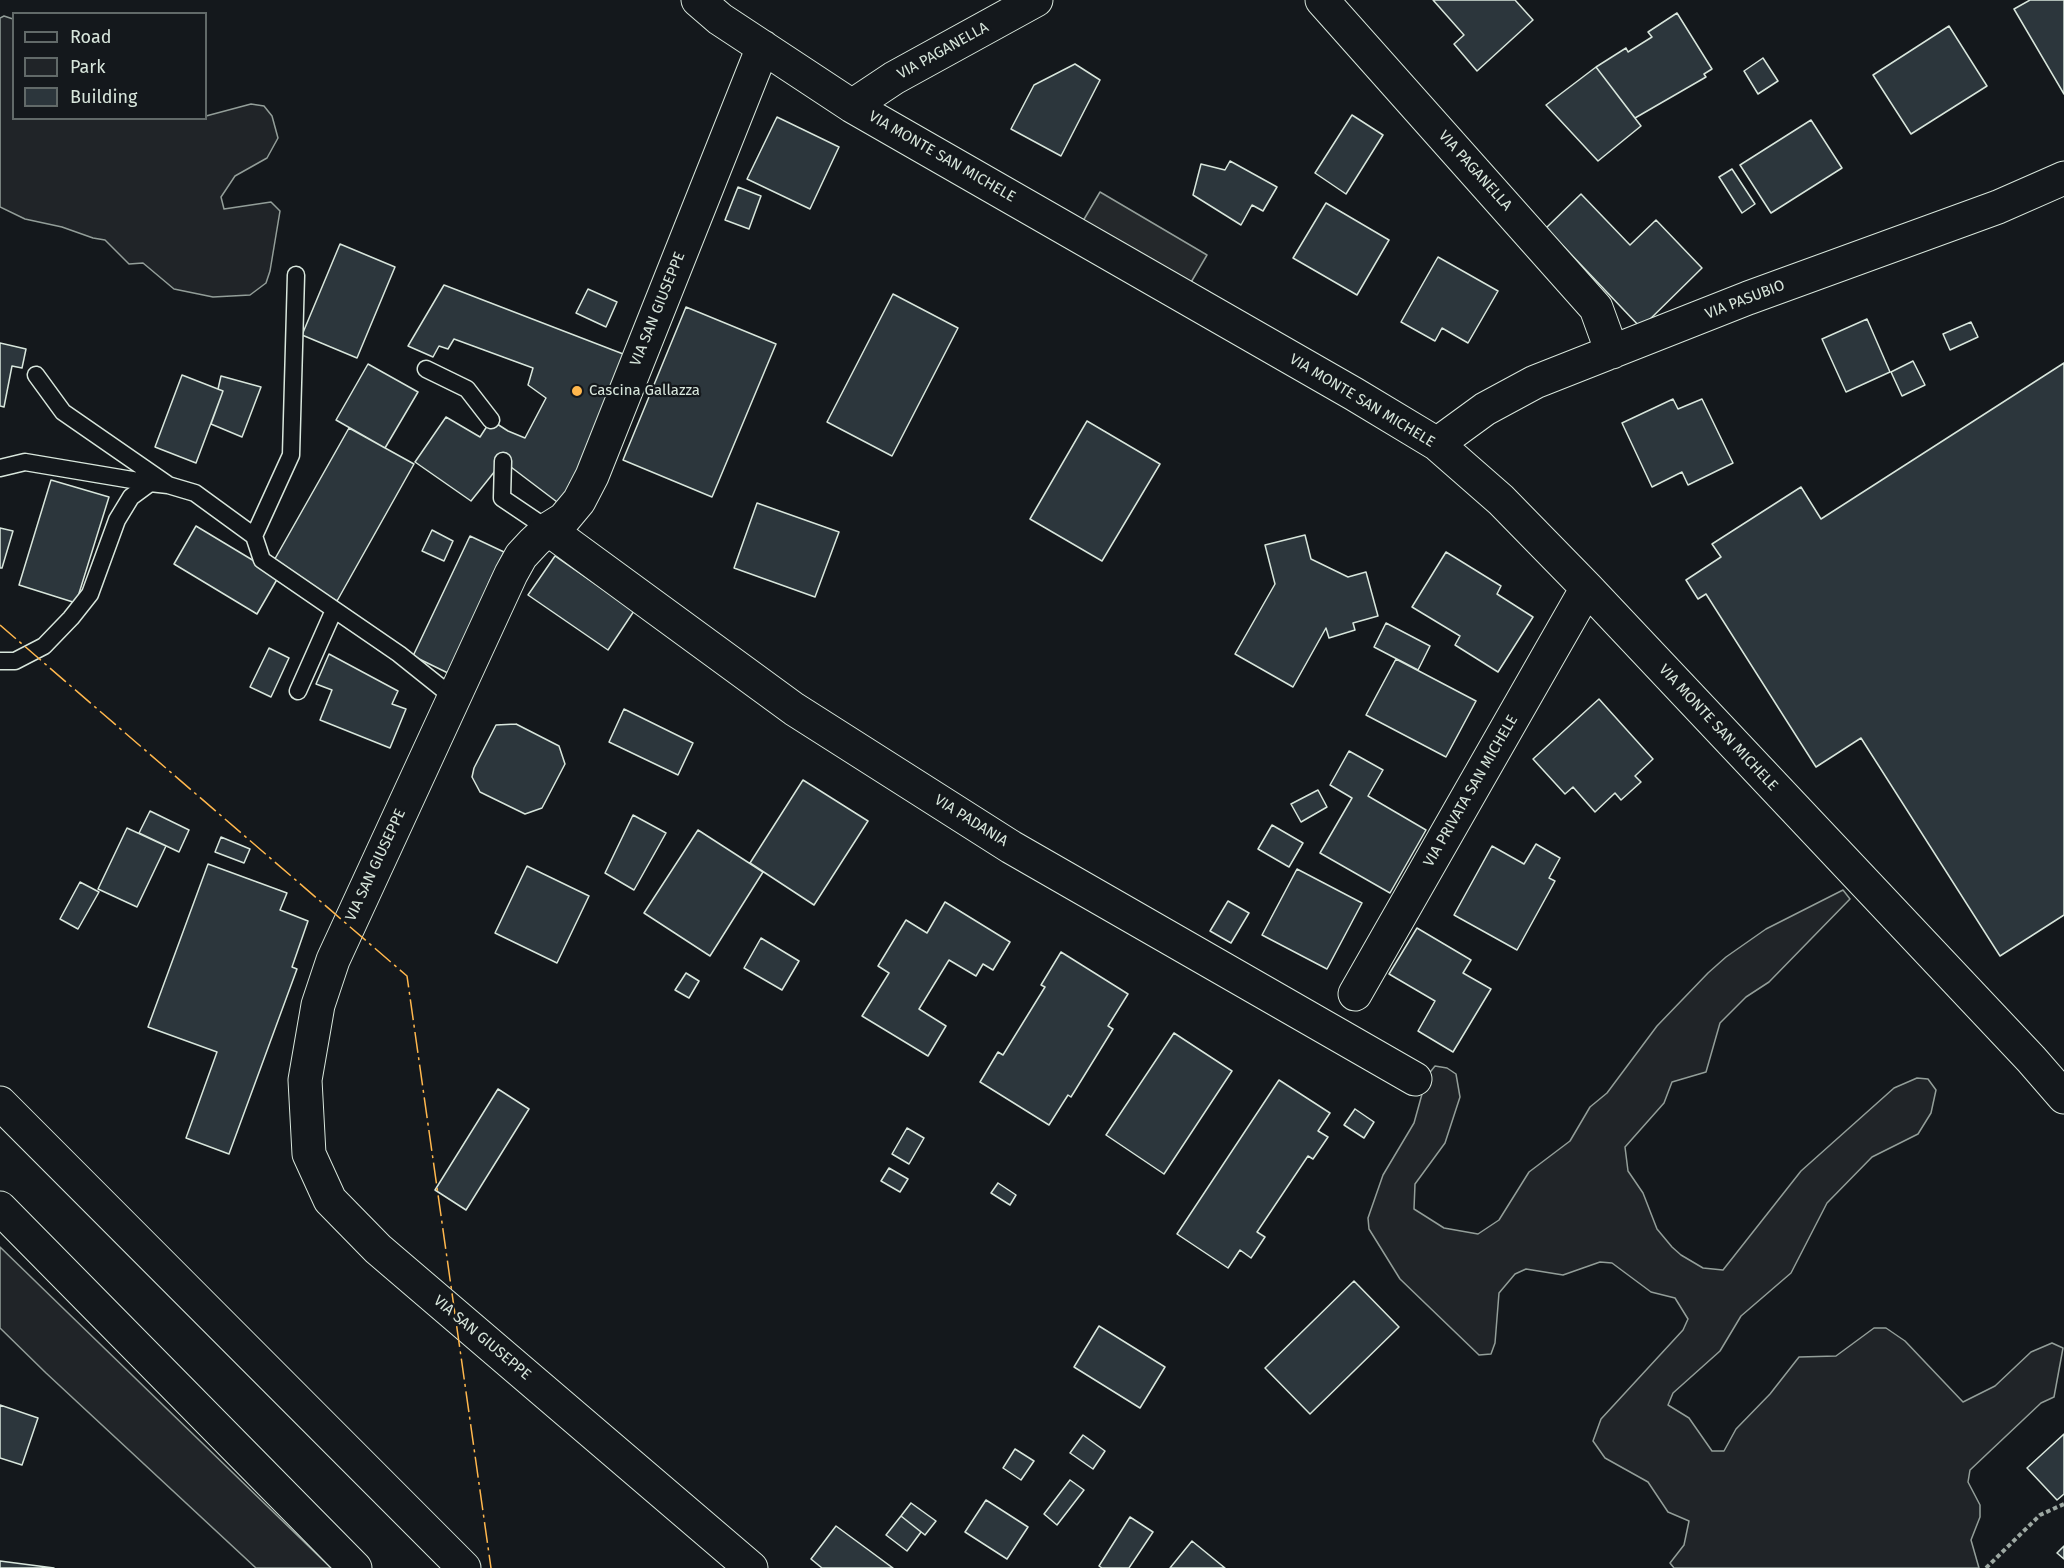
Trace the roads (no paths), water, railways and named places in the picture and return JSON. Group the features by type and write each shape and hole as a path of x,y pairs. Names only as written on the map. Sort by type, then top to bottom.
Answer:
{"main road":[{"name":"VIA MONTE SAN MICHELE","path":"698,0 720,19 852,106 1344,388 1437,444 1501,500 1587,588 2023,1050 2064,1097"},
{"name":"VIA PAGANELLA","path":"852,106 894,78 1035,0"},
{"name":"VIA PAGANELLA","path":"1322,0 1596,308 1612,352"},
{"name":"VIA SAN GIUSEPPE","path":"751,1568 378,1249 330,1200 309,1154 305,1080 318,1005 333,960 511,574 521,556 548,529 564,519 579,501 592,476 762,47"},
{"name":"VIA PASUBIO","path":"1437,444 1468,420 1535,382 1748,298 1998,207 2064,178"},
{"name":"VIA PADANIA","path":"548,529 794,709 843,741 1011,847 1416,1079"},
{"name":"VIA PRIVATA SAN MICHELE","path":"1354,994 1587,588"},
{"path":"0,1103 464,1568"},
{"path":"0,1208 355,1568"}],"lane":[{"path":"254,536 291,454 296,275"},
{"path":"426,369 468,389 491,420"},
{"path":"36,375 63,412 168,484"},
{"path":"503,461 502,498 548,529"},
{"path":"0,468 25,462 168,484 195,493 254,536 262,560 399,654 454,698"},
{"path":"0,661 15,661 45,646 71,618 90,594 121,512 131,497 150,483"},
{"path":"298,691 334,610"}],"place":[{"name":"Cascina Gallazza","path":"577,391"}]}
